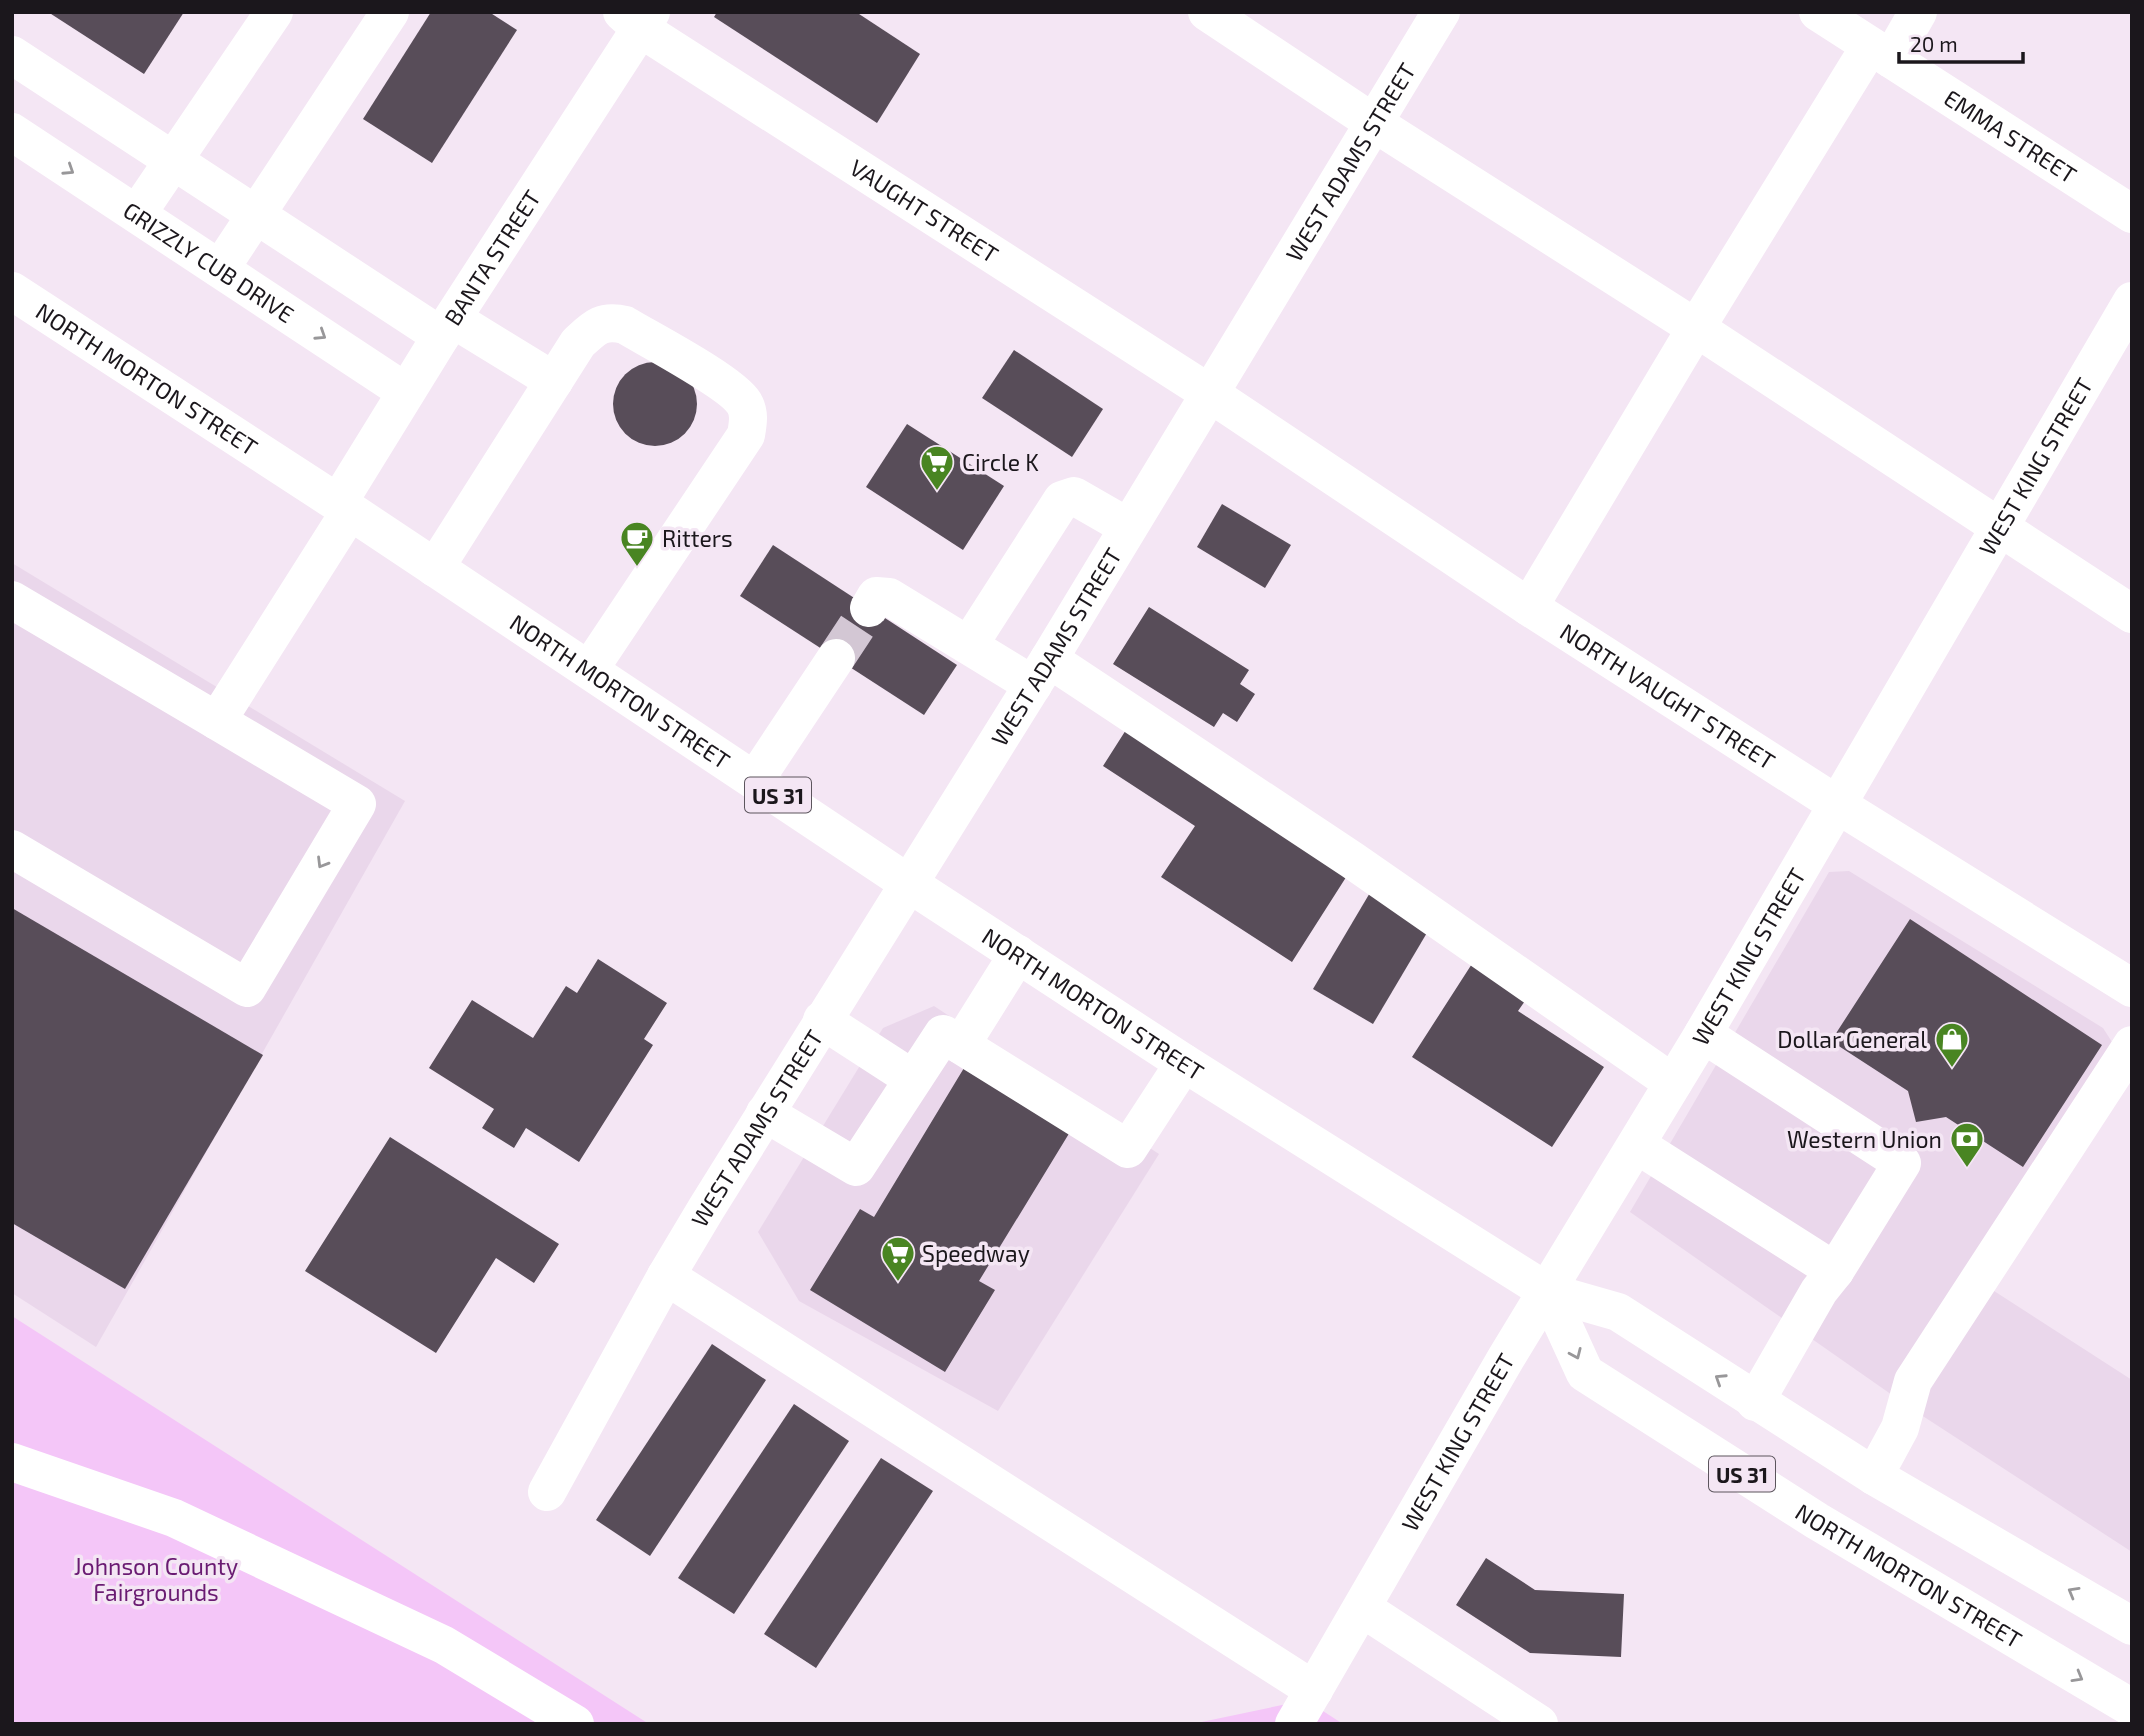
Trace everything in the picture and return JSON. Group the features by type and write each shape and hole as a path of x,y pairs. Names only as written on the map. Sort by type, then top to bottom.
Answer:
{"street":[{"path":"137,214 274,12"},
{"path":"220,269 390,12"},
{"path":"1207,12 2132,614"},
{"name":"WEST ADAMS STREET","path":"547,1492 666,1276 822,1020 1041,672 1441,12"},
{"name":"EMMA STREET","path":"1818,12 2132,214"},
{"path":"1529,607 1696,328 1881,52 1919,12"},
{"name":"BANTA STREET","path":"217,720 344,507 406,392 638,18"},
{"name":"VAUGHT STREET","path":"638,18 1209,393"},
{"path":"12,55 176,160 256,215 447,328 554,382"},
{"name":"GRIZZLY CUB DRIVE","path":"12,132 406,392"},
{"name":"NORTH MORTON STREET","path":"12,291 344,507 908,883 1184,1063 1548,1292 1618,1312 1874,1476 2132,1626"},
{"name":"WEST KING STREET","path":"1306,1713 1362,1608 1506,1358 1703,1034 2132,301"},
{"path":"435,568 578,343 594,328 611,322 625,325 729,388 744,402 749,416 746,435 589,670"},
{"name":"NORTH VAUGHT STREET","path":"1209,393 1529,607 1838,805 2132,988"},
{"path":"969,645 1062,500 1074,496 1128,527"},
{"path":"869,608 876,596 889,597 969,645 1041,672 1352,860 1673,1083"},
{"path":"12,600 357,804 247,988 12,849"},
{"path":"755,780 835,658"},
{"path":"961,1045 1018,954"},
{"path":"822,1020 913,1079"},
{"path":"765,1113 856,1167 943,1034 1128,1149 1184,1063"},
{"path":"1703,1034 1902,1163 1835,1271 1819,1291 1755,1402"},
{"path":"1874,1476 1900,1428 1913,1381 2132,1045"},
{"path":"1637,1145 1835,1271"},
{"path":"666,1276 1306,1713"},
{"name":"NORTH MORTON STREET","path":"1548,1292 1585,1373 1817,1521 2132,1708"},
{"path":"12,1462 174,1518 444,1645 575,1724"},
{"path":"1362,1608 1539,1724"}],"shaded area":[{"path":"12,563 405,801 96,1347 12,1293"},
{"path":"1849,871 2103,1028 2112,1042 1963,1271 2132,1380 2132,1552 1915,1411 1630,1212 1829,872"},
{"path":"934,1006 1159,1154 998,1411 799,1301 758,1232 883,1028"}],"green space":[{"name":"Johnson County Fairgrounds","path":"12,1316 649,1724 12,1724"},
{"path":"1306,1700 1343,1724 1192,1724"}],"building":[{"path":"48,12 184,12 144,74"},
{"path":"431,12 489,12 517,30 432,163 363,119"},
{"path":"717,12 856,12 920,54 877,123 714,17"},
{"path":"1014,350 1103,409 1072,457 982,398"},
{"path":"655,362 671,365 685,374 694,388 697,404 694,420 685,434 671,443 655,446 639,443 625,434 616,420 613,404 616,388 625,374 639,365"},
{"path":"907,424 1004,486 963,550 866,487"},
{"path":"1222,504 1291,545 1265,588 1197,547"},
{"path":"773,545 957,665 924,715 740,596"},
{"path":"1149,607 1249,670 1240,684 1255,694 1237,722 1223,713 1214,727 1113,664"},
{"path":"1131,722 1350,871 1292,962 1161,877 1195,826 1103,766"},
{"path":"1371,891 1431,926 1373,1024 1313,989"},
{"path":"12,908 263,1055 125,1289 12,1223"},
{"path":"1910,919 2102,1045 2023,1167 1946,1117 1916,1122 1908,1091 1831,1041"},
{"path":"1477,956 1532,991 1518,1011 1604,1067 1552,1147 1412,1057"},
{"path":"598,959 667,1003 644,1039 653,1045 579,1162 526,1128 514,1148 482,1128 494,1109 429,1068 472,1000 533,1038 566,986 577,993"},
{"path":"967,1063 1073,1127 979,1281 995,1290 945,1372 810,1290 860,1209 874,1217"},
{"path":"390,1137 559,1244 534,1283 496,1258 436,1353 305,1271"},
{"path":"712,1344 766,1380 650,1556 596,1520"},
{"path":"794,1404 849,1441 734,1614 678,1578"},
{"path":"881,1458 933,1491 816,1668 764,1634"},
{"path":"1486,1558 1535,1590 1624,1594 1621,1657 1530,1653 1456,1605"}],"tunnel":[{"path":"836,658 869,608"}],"place":[{"name":"Circle K","path":"937,492"},
{"name":"Ritters","path":"637,568"},
{"name":"Dollar General","path":"1952,1069"},
{"name":"Western Union","path":"1967,1169"},
{"name":"Speedway","path":"898,1283"}]}
